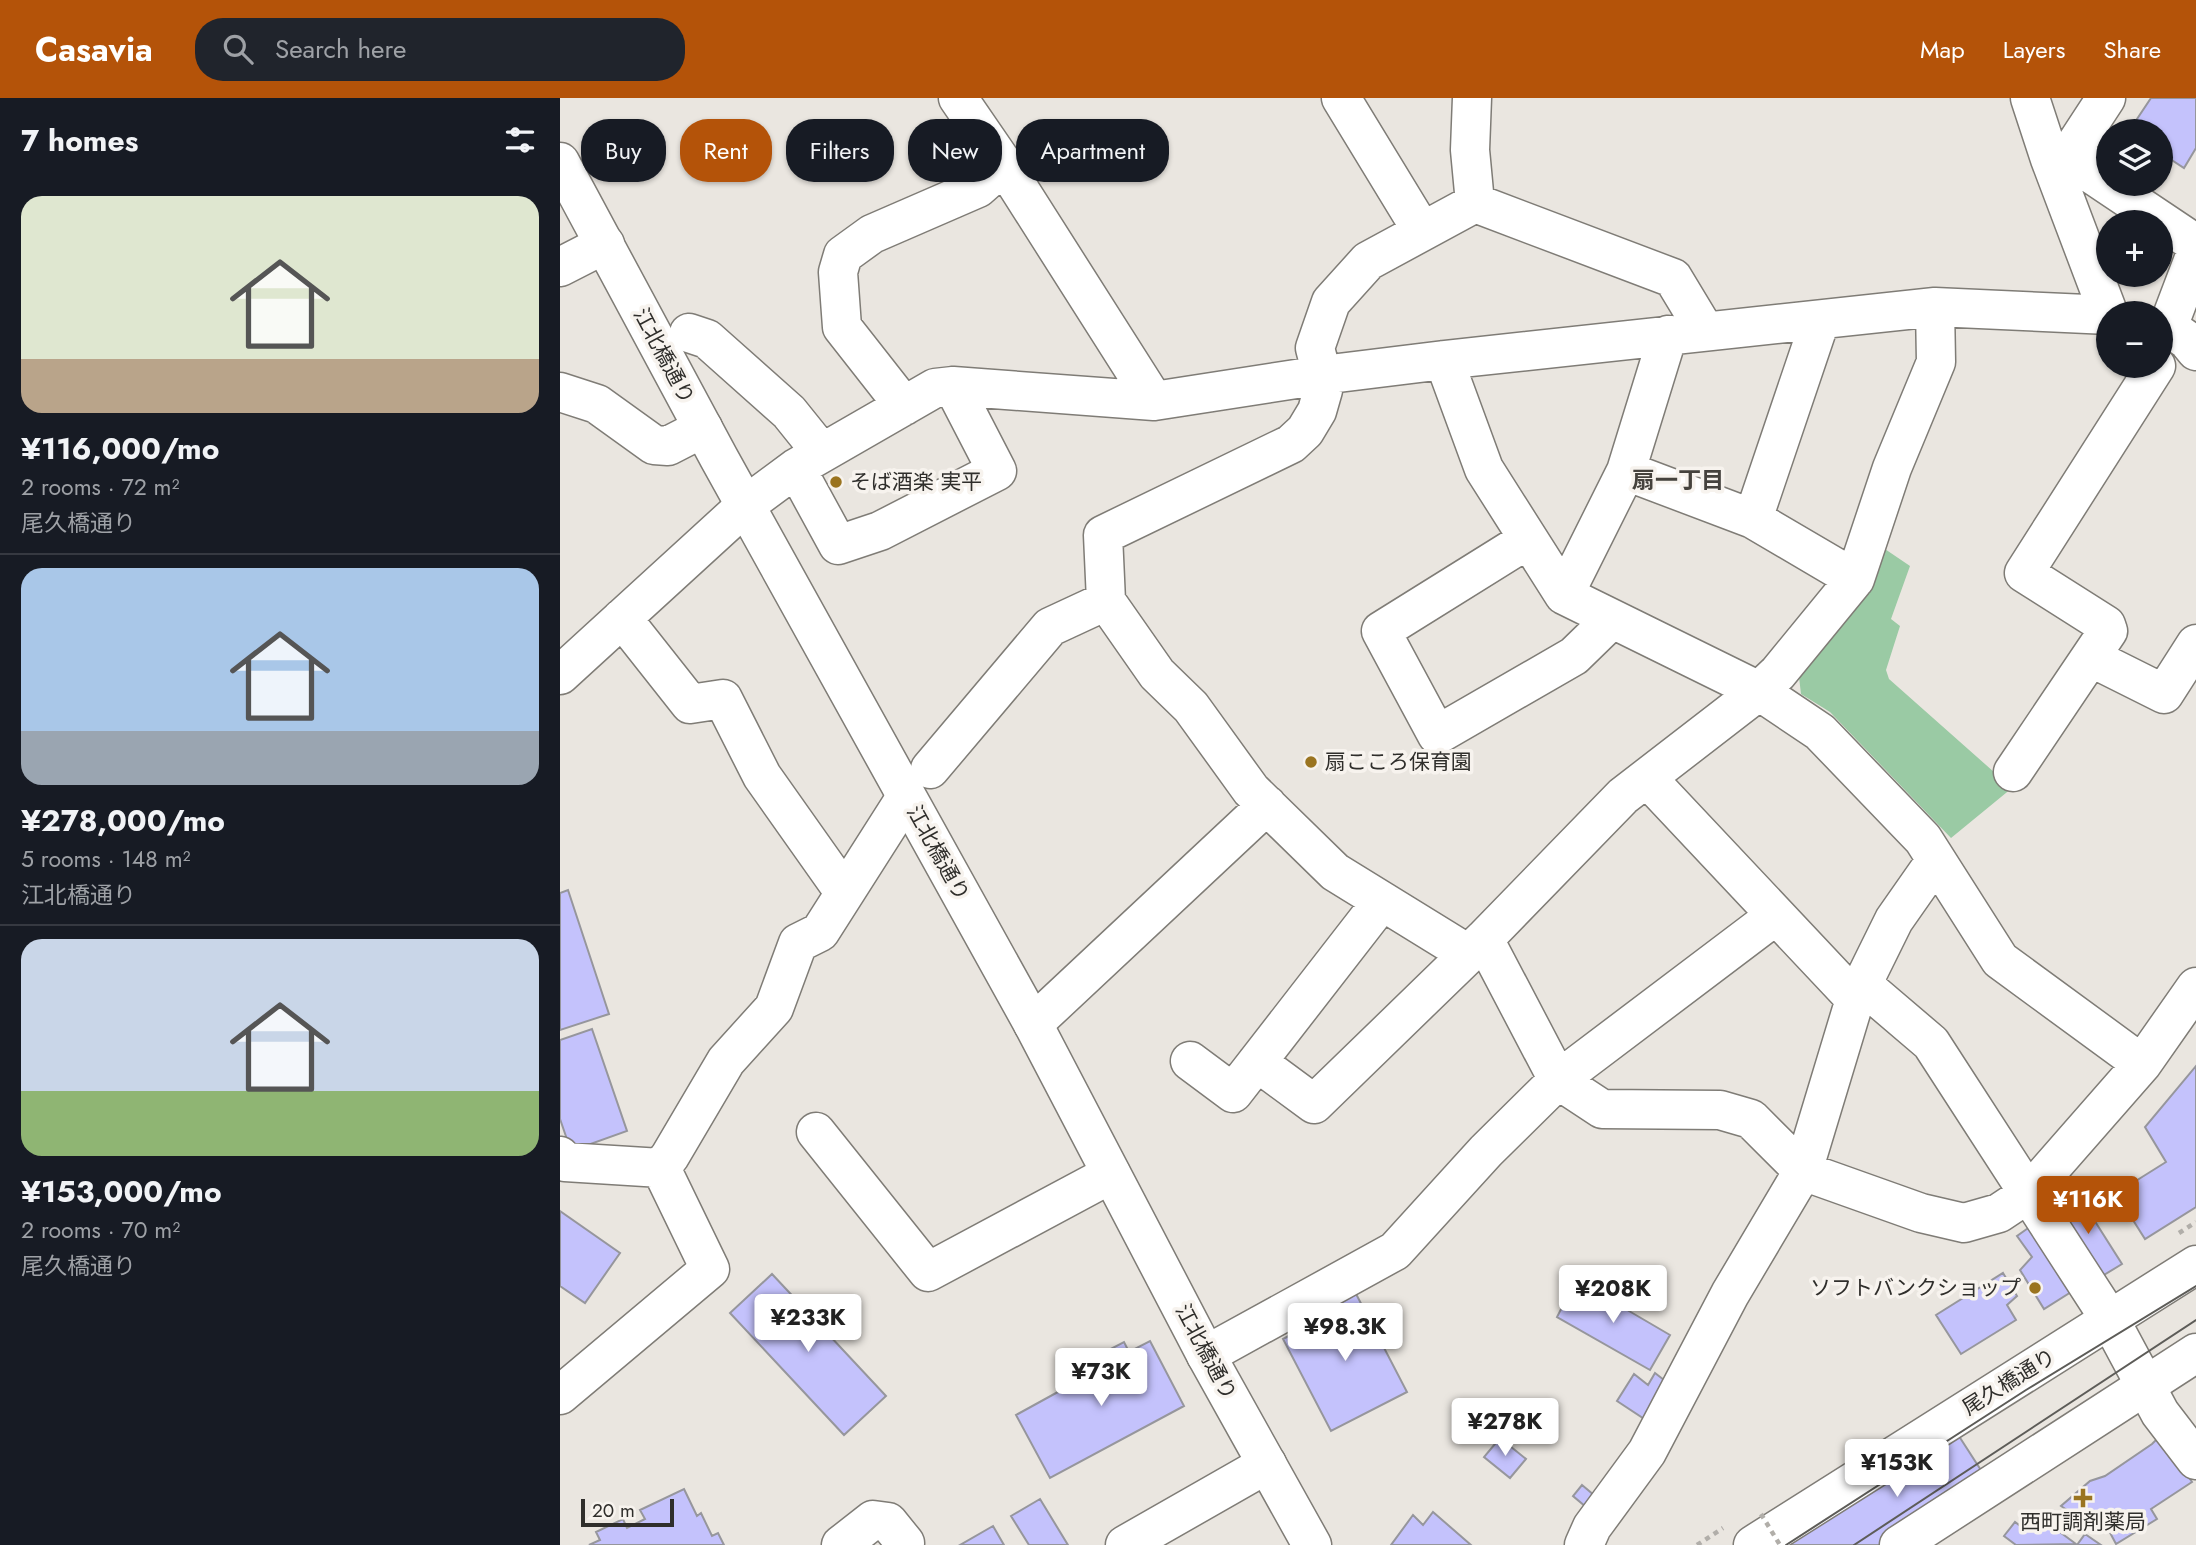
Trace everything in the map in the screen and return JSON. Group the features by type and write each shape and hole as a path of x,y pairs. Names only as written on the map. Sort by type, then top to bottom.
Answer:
{"street":[{"path":"958,98 1004,165 1154,401"},
{"path":"1341,98 1422,232"},
{"path":"1472,98 1470,150 1475,203"},
{"path":"2030,98 2064,155 2105,301"},
{"path":"2064,155 2076,144 2106,98"},
{"path":"2064,155 2196,244"},
{"name":"江北橋通り","path":"560,162 746,505 918,783 1034,1024 1111,1174 1206,1355 1312,1545"},
{"path":"904,406 842,327 838,272 842,255 872,234 978,188 1004,165"},
{"path":"1705,331 1673,278 1475,203 1368,261 1331,302 1315,348 1323,390 1317,411 1305,431 1291,444 1103,535 1106,601 1157,674 1191,707 1251,789 1335,872 1382,901 1476,946 1558,1080 1602,1108 1720,1110 1751,1118 1803,1171 1921,1213 1965,1223 1999,1213 2029,1193 2142,1064 2196,987"},
{"path":"560,267 605,244"},
{"path":"2173,337 2196,253"},
{"path":"560,675 746,505 809,461 935,388 953,386 1154,401 1322,375 1444,360 1935,307 2096,314"},
{"path":"1257,1062 1314,1104 1476,946 1623,796 1759,691 1778,673 1855,579 1892,468 1936,362 1935,307"},
{"path":"1753,519 1820,321"},
{"path":"689,333 707,339 789,412 838,545 880,531 997,471 953,386"},
{"path":"1564,595 1626,471 1668,335"},
{"path":"1444,360 1484,470 1564,595 1759,691 1820,732 1923,839 2000,960 2142,1064"},
{"path":"2013,772 2108,631 2106,625 2024,573 2148,378"},
{"path":"560,392 597,404 654,445 668,446 703,428"},
{"path":"1626,471 1753,519 1855,579"},
{"path":"1527,540 1381,631 1437,735 1574,656 1611,620"},
{"path":"661,1168 726,1061 775,1008 798,943 820,932 918,783 1050,627 1106,601"},
{"path":"622,618 690,704 723,699 762,776 844,892"},
{"path":"2092,658 2164,694 2196,644"},
{"path":"1647,778 1775,916 1859,992 1931,1043 2109,1318 2160,1413 2196,1460"},
{"path":"1034,1024 1267,805"},
{"path":"1584,1545 1592,1527 1647,1452 1730,1294 1803,1171 1859,992 1894,920 1936,860"},
{"path":"1190,1061 1233,1093 1382,901"},
{"path":"1206,1355 1395,1251 1486,1151 1558,1080 1775,916"},
{"path":"816,1132 928,1272 1111,1174"},
{"path":"560,1156 565,1162 661,1168"},
{"path":"560,1395 710,1269 661,1168"},
{"name":"尾久橋通り","path":"1757,1530 2196,1265"},
{"path":"1899,1545 2196,1353"},
{"path":"1125,1545 1266,1464"},
{"path":"841,1545 873,1520 888,1522 905,1544"}],"path":[{"path":"1757,1530 1780,1545"}],"green space":[{"path":"1879,545 1910,566 1891,619 1900,626 1886,670 1889,679 2012,788 1951,838 1830,712 1801,694 1799,677"}],"building":[{"path":"2151,98 2196,98 2196,148 2184,168 2173,161 2173,119 2137,119"},
{"path":"568,890 609,1014 560,1030 560,893"},
{"path":"592,1029 627,1131 571,1151 560,1119 560,1040"},
{"path":"2196,1066 2196,1207 2145,1239 2126,1209 2116,1215 2107,1199 2166,1162 2145,1127"},
{"path":"2077,1193 2122,1264 2099,1278 2055,1207"},
{"path":"560,1211 620,1253 585,1303 560,1286"},
{"path":"2038,1221 2079,1287 2044,1309 2020,1270 2032,1257 2017,1236"},
{"path":"2003,1273 2017,1296 2007,1305 2016,1320 1961,1354 1936,1315"},
{"path":"772,1274 886,1396 844,1435 730,1313"},
{"path":"1576,1280 1670,1335 1650,1370 1557,1317"},
{"path":"1354,1290 1407,1392 1331,1431 1283,1339 1335,1311 1330,1302"},
{"path":"1150,1341 1184,1406 1050,1478 1016,1415 1107,1365 1101,1354 1124,1342 1129,1352"},
{"path":"1655,1373 1673,1387 1652,1424 1617,1401 1634,1374 1648,1385"},
{"path":"1955,1430 1986,1478 1883,1545 1777,1545"},
{"path":"2162,1434 2192,1482 2151,1509 2157,1519 2116,1544 2107,1527 2099,1532 2061,1506 2090,1481 2105,1476 2152,1444"},
{"path":"1500,1438 1526,1459 1510,1478 1484,1457"},
{"path":"1582,1485 1601,1501 1592,1512 1573,1496"},
{"path":"684,1489 697,1516 701,1513 712,1536 718,1533 724,1545 589,1545 600,1540 596,1532 623,1519 627,1528 645,1519 640,1510"},
{"path":"1040,1499 1068,1545 1029,1545 1011,1516"},
{"path":"1433,1512 1471,1545 1391,1545 1413,1515 1423,1525"},
{"path":"2033,1517 2039,1521 2041,1518 2076,1544 2016,1545 2004,1536 2015,1522 2019,1525 2024,1518 2029,1521"},
{"path":"993,1526 1004,1545 960,1545"},
{"path":"2085,1534 2101,1545 2077,1545"}],"tram line":[{"path":"1786,1545 2026,1390 2196,1286"},
{"path":"1854,1545 2196,1320"}],"place":[{"name":"そば酒楽 実平","path":"836,482"},
{"name":"扇こころ保育園","path":"1311,762"},
{"name":"ソフトバンクショップ","path":"2035,1288"},
{"name":"西町調剤薬局","path":"2083,1498"}],"district":[{"name":"扇一丁目","path":"1678,480"}]}
